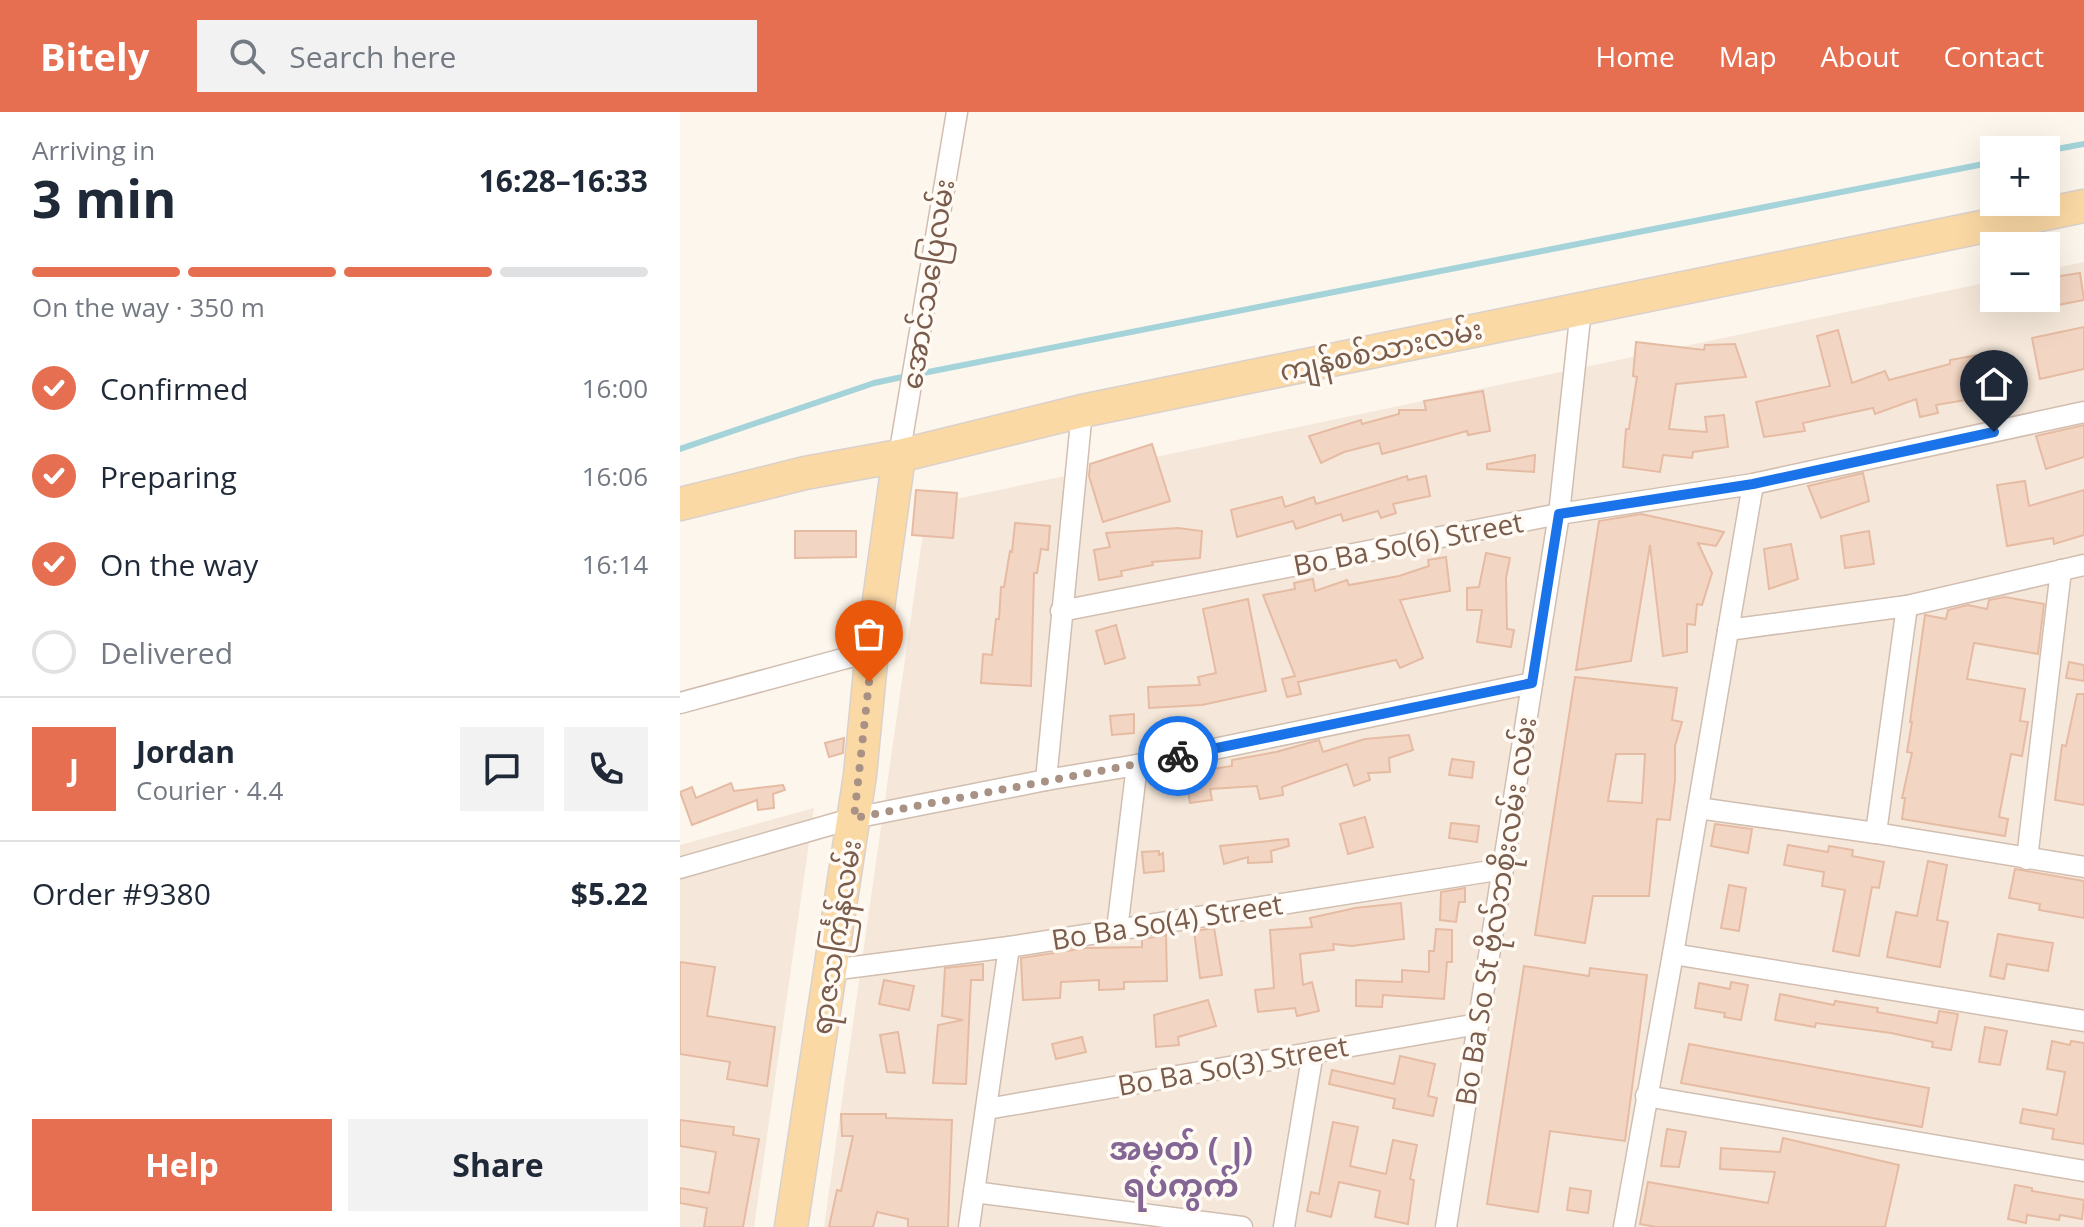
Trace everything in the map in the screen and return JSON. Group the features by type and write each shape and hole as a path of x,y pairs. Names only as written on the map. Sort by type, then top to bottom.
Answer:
{"main road":[{"name":"ကျန်စစ်သားလမ်း","path":"680,504 805,473 899,456 1082,411 2084,206"},
{"name":"ရာဇသင်္ကြန်လမ်း","path":"791,1227 854,818 872,651 899,456"}],"street":[{"name":"အောင်သပြေလမ်း","path":"899,456 957,112"},
{"name":"Bo Ba So St ဗိုလ်ဘစိုးလမ်း လမ်း","path":"1446,1227 1559,514 1581,309"},
{"path":"1046,780 1082,411"},
{"name":"Bo Ba So(6) Street","path":"1061,611 1559,514 1753,484 2084,412"},
{"path":"1624,1227 1753,484"},
{"path":"1728,630 1907,606 2084,565"},
{"path":"2027,859 2061,570"},
{"path":"1876,833 1907,606"},
{"path":"680,703 872,651"},
{"path":"680,868 854,818 1137,765 1532,683"},
{"path":"1117,930 1137,765"},
{"path":"1698,808 2084,867"},
{"name":"Bo Ba So(4) Street","path":"831,970 1009,947 1503,869"},
{"path":"969,1227 1009,947"},
{"path":"1673,954 2084,1021"},
{"name":"Bo Ba So(3) Street","path":"987,1109 1478,1024"},
{"path":"1284,1227 1313,1052"},
{"path":"1646,1096 2084,1171"},
{"path":"974,1192 1242,1227"}],"shaded area":[{"path":"2084,262 2084,1227 824,1227 927,505 1980,284 1980,312 2060,312 2060,267"},
{"path":"814,808 754,1227 680,1227 680,845"}],"building":[{"path":"2080,273 2084,300 2060,305 2060,276"},
{"path":"2084,327 2084,369 2040,379 2032,338"},
{"path":"1838,330 1852,383 1885,371 1889,380 1950,364 1950,360 1989,353 1995,395 1936,405 1938,413 1920,417 1916,399 1875,414 1873,408 1803,423 1805,431 1764,437 1756,402 1830,386 1817,336"},
{"path":"1636,342 1704,350 1705,345 1735,344 1746,377 1676,384 1669,429 1707,432 1705,417 1724,415 1728,447 1693,452 1692,458 1663,455 1660,472 1623,467 1626,429 1629,429 1637,377 1633,376"},
{"path":"1483,391 1490,431 1468,435 1467,431 1382,454 1379,443 1344,452 1321,463 1309,436 1361,420 1362,424 1399,414 1399,410 1426,410 1424,401"},
{"path":"2084,425 2084,457 2046,469 2036,436"},
{"path":"1152,444 1170,501 1103,522 1089,476 1090,464"},
{"path":"1535,455 1534,472 1487,469 1487,464"},
{"path":"1863,473 1869,501 1821,518 1808,486"},
{"path":"1407,476 1408,480 1426,476 1430,496 1393,504 1396,513 1381,518 1378,511 1343,521 1341,514 1296,529 1293,521 1237,537 1231,510 1282,497 1285,507 1314,497 1316,504"},
{"path":"2025,481 2029,506 2084,490 2084,535 2054,544 2053,538 2007,546 1997,485"},
{"path":"916,490 957,493 953,538 912,535"},
{"path":"1641,514 1724,532 1716,546 1698,543 1712,573 1702,605 1697,604 1695,625 1687,624 1687,652 1663,656 1650,545 1631,661 1576,670 1599,521"},
{"path":"1015,523 1050,526 1048,550 1041,549 1037,573 1034,573 1031,686 981,683 983,654 992,655 1001,587 1004,587 1012,552"},
{"path":"1178,528 1202,531 1200,558 1152,562 1153,565 1121,571 1122,576 1099,580 1094,550 1110,547 1106,533"},
{"path":"795,531 856,531 856,557 795,558"},
{"path":"1869,531 1874,564 1845,568 1841,536"},
{"path":"1791,544 1798,579 1769,589 1764,549"},
{"path":"1486,553 1510,558 1506,578 1507,629 1514,630 1511,647 1477,642 1482,610 1467,610 1467,588 1479,587"},
{"path":"1446,557 1450,591 1400,600 1423,658 1400,668 1396,660 1298,682 1301,694 1287,697 1282,679 1295,676 1263,595 1295,589 1294,583 1313,579 1315,591 1347,580 1349,585 1399,576 1429,566 1428,560"},
{"path":"2005,597 2044,604 2038,654 1974,643 1967,679 2025,689 2020,721 2028,722 2022,756 2011,754 1999,817 2008,819 2005,836 1902,819 1905,798 1902,798 1912,753 1907,752 1910,722 1925,615 1946,619 1948,610 1968,605 1987,609 1989,600"},
{"path":"1248,599 1266,691 1202,705 1149,708 1148,687 1200,685 1198,677 1216,673 1203,609"},
{"path":"1116,625 1125,658 1105,664 1096,631"},
{"path":"2069,662 2084,665 2084,681 2066,678"},
{"path":"1575,677 1677,688 1672,720 1682,722 1675,746 1670,820 1657,819 1649,896 1593,896 1585,943 1535,935","holes":["1616,754 1645,754 1642,803 1608,801"]},
{"path":"2077,694 2084,694 2084,805 2055,800 2062,745 2066,746"},
{"path":"1134,714 1134,733 1112,735 1110,716"},
{"path":"1409,735 1413,750 1389,758 1390,772 1368,773 1370,780 1354,786 1347,764 1282,787 1283,795 1260,799 1257,786 1210,789 1212,800 1190,803 1185,773 1232,766 1232,760 1319,740 1323,752 1365,739"},
{"path":"844,738 843,753 829,757 825,743"},
{"path":"1452,759 1474,762 1472,778 1449,775"},
{"path":"731,783 734,791 783,785 785,790 773,794 774,808 758,810 757,800 692,825 680,792 692,787 696,798"},
{"path":"1365,817 1373,847 1348,854 1340,824"},
{"path":"1451,823 1479,826 1477,842 1449,838"},
{"path":"1715,824 1752,829 1748,853 1711,846"},
{"path":"1288,839 1289,846 1271,851 1272,862 1248,863 1248,857 1224,864 1220,846"},
{"path":"1788,845 1828,852 1829,846 1853,850 1852,856 1884,862 1879,888 1872,887 1859,956 1833,951 1845,890 1822,886 1824,872 1784,865"},
{"path":"1159,851 1159,855 1163,853 1164,871 1144,873 1142,852"},
{"path":"1928,861 1947,865 1937,920 1948,922 1940,967 1887,957 1896,912 1917,916"},
{"path":"2015,869 2084,881 2084,918 2039,910 2040,904 2009,898"},
{"path":"1729,885 1746,888 1739,931 1721,928"},
{"path":"1465,888 1465,902 1459,902 1456,922 1440,920 1441,892"},
{"path":"1401,903 1404,939 1352,946 1333,944 1334,950 1300,954 1303,985 1312,982 1319,1011 1297,1016 1295,1008 1258,1012 1255,990 1274,988 1270,930 1312,927 1310,918 1355,908"},
{"path":"1214,928 1222,975 1200,978 1194,931"},
{"path":"1436,929 1452,930 1452,962 1447,962 1444,999 1383,995 1382,1007 1356,1006 1356,980 1402,982 1402,970 1429,972 1429,951 1434,951"},
{"path":"1998,934 2053,943 2048,971 2007,964 2004,979 1990,976"},
{"path":"1166,935 1167,981 1124,982 1124,989 1099,990 1099,980 1061,982 1060,998 1023,1000 1021,958 1086,948 1142,947 1142,939"},
{"path":"680,962 715,967 707,1016 775,1027 767,1086 727,1079 730,1062 680,1054"},
{"path":"983,964 983,980 971,980 966,1084 933,1083 938,1025 963,1020 942,1016 945,968"},
{"path":"1524,966 1589,976 1590,968 1647,975 1625,1141 1550,1131 1538,1212 1487,1204"},
{"path":"884,980 914,986 909,1010 879,1004"},
{"path":"1731,982 1748,985 1741,1020 1724,1017 1725,1013 1695,1008 1699,983 1730,989"},
{"path":"1780,994 1834,1005 1835,1001 1878,1008 1877,1012 1937,1023 1939,1011 1958,1014 1951,1050 1932,1047 1933,1042 1891,1033 1816,1023 1815,1027 1775,1020"},
{"path":"1208,1000 1216,1026 1178,1037 1179,1045 1156,1047 1154,1015"},
{"path":"1985,1027 2007,1031 2000,1065 1979,1062"},
{"path":"898,1032 905,1073 887,1072 880,1035"},
{"path":"1082,1037 1086,1052 1056,1059 1052,1044"},
{"path":"2052,1041 2070,1045 2071,1041 2084,1043 2084,1144 2052,1139 2054,1129 2020,1123 2023,1109 2057,1115 2065,1072 2047,1069"},
{"path":"1689,1044 1929,1088 1922,1127 1681,1083"},
{"path":"1400,1056 1435,1064 1428,1096 1437,1098 1433,1116 1393,1108 1395,1099 1329,1084 1332,1070 1394,1084"},
{"path":"841,1114 886,1114 886,1118 952,1120 948,1227 908,1227 908,1219 877,1212 873,1227 829,1227 837,1190 841,1191 853,1136 842,1136"},
{"path":"680,1120 734,1127 733,1135 759,1139 743,1227 704,1227 707,1208 680,1203 680,1188 709,1193 716,1152 680,1146"},
{"path":"1333,1122 1358,1127 1350,1166 1386,1174 1393,1140 1417,1145 1410,1179 1414,1180 1408,1224 1375,1217 1380,1191 1339,1182 1331,1217 1307,1211 1311,1192 1319,1194"},
{"path":"1667,1129 1686,1132 1679,1167 1661,1166"},
{"path":"1783,1138 1899,1165 1885,1227 1656,1227 1640,1224 1648,1182 1768,1203 1775,1172 1720,1169 1721,1148 1780,1152"},
{"path":"2015,1185 2084,1200 2082,1219 2060,1215 2059,1220 2027,1215 2026,1223 2008,1219"},
{"path":"1570,1188 1591,1191 1588,1213 1567,1210"}],"waterway":[{"path":"2060,148 2084,144"},
{"path":"918,374 1980,165"},
{"path":"680,449 874,383 907,376"}],"way so far":[{"path":"869,682 854,818 1178,756"}],"district":[{"name":"အမှတ် (၂) ရပ်ကွက်","path":"1181,1168"}],"route":[{"path":"1178,756 1532,683 1559,514 1753,484 1994,432"}]}
